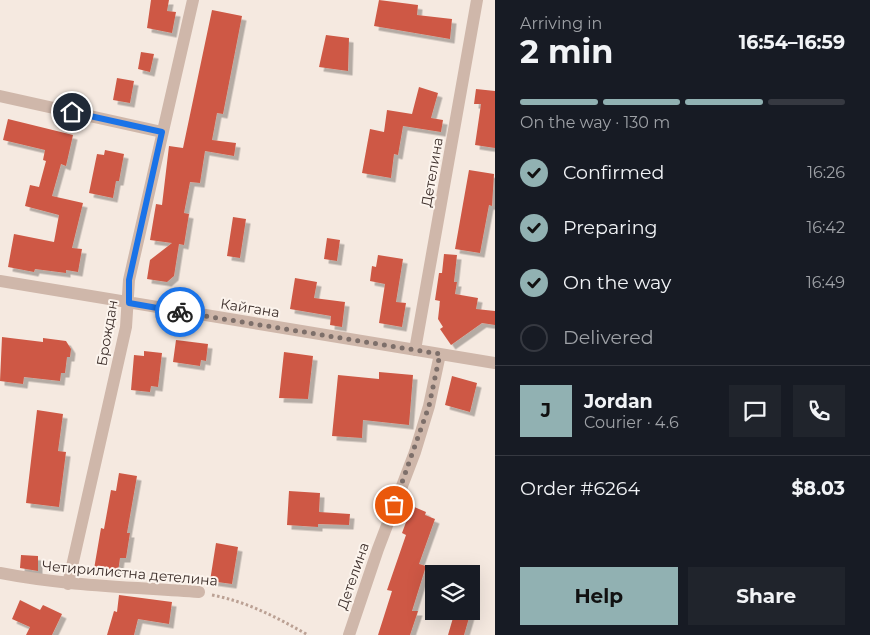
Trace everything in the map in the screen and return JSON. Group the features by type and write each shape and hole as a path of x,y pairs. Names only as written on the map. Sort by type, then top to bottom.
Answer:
{"street":[{"name":"Брождан","path":"68,584 126,327 129,280 193,0"},
{"name":"Детелина","path":"415,350 477,0"},
{"path":"0,96 162,132"},
{"name":"Кайгана","path":"0,282 495,363"},
{"name":"Детелина","path":"349,635 378,548 415,452 429,406 440,354"},
{"name":"Четирилистна детелина","path":"0,573 68,584 104,584 199,592"}],"path":[{"name":"Четирилистна детелина","path":"199,592 237,600 264,610 308,635"}],"building":[{"path":"151,0 169,0 167,11 176,12 172,33 147,28"},
{"path":"379,0 418,5 417,15 452,19 450,39 374,26"},
{"path":"212,10 242,16 223,114 217,113 212,140 236,143 234,156 205,151 200,183 190,182 184,213 189,214 184,245 179,244 174,276 167,282 147,279 150,260 172,243 150,240 156,204 162,205 169,146 183,148"},
{"path":"326,35 349,38 348,71 319,67"},
{"path":"141,52 154,54 150,72 138,69"},
{"path":"117,78 134,81 130,103 113,100"},
{"path":"419,87 438,93 431,118 443,120 441,132 403,126 398,155 394,154 391,178 362,173 370,129 384,132 387,110 412,114"},
{"path":"476,89 495,91 495,148 475,145 481,104 474,104"},
{"path":"8,119 73,135 66,166 61,164 52,196 83,203 72,248 82,249 78,272 66,270 66,273 35,269 34,272 8,267 14,234 54,242 59,215 25,206 30,185 39,187 46,161 43,160 45,150 3,140"},
{"path":"105,150 124,154 119,181 116,181 113,198 89,193 97,154 104,155"},
{"path":"469,170 494,174 492,206 489,205 480,253 455,249"},
{"path":"233,217 246,219 240,258 227,256"},
{"path":"327,238 340,240 337,261 324,259"},
{"path":"444,254 457,255 454,282 457,282 455,294 478,298 476,309 495,311 495,325 482,323 451,345 440,329 443,327 438,319 440,301 435,300 439,273 442,273"},
{"path":"378,255 403,259 396,302 406,303 402,327 379,323 385,284 370,281 372,266 376,267"},
{"path":"295,278 317,282 314,298 345,302 342,327 330,325 331,316 290,309"},
{"path":"2,337 43,342 43,338 66,341 71,349 70,357 67,357 65,373 61,373 60,381 24,377 23,384 0,381"},
{"path":"176,340 208,344 206,361 201,360 200,366 173,362"},
{"path":"144,351 162,353 158,387 151,386 150,392 131,390 134,355 144,356"},
{"path":"284,352 313,356 308,399 279,398"},
{"path":"379,372 413,375 409,425 363,420 362,438 332,436 338,375 379,379"},
{"path":"452,376 477,383 470,412 445,405"},
{"path":"37,410 63,414 58,451 66,452 59,507 26,503"},
{"path":"119,473 137,476 127,533 130,533 126,558 120,558 118,572 94,569 101,528 104,529 111,490 116,491"},
{"path":"289,491 320,493 319,512 350,514 349,525 318,524 318,527 287,525"},
{"path":"412,506 426,512 425,515 435,519 419,564 425,566 425,569 412,611 418,611 410,635 378,635 392,591 387,590 406,535 402,533"},
{"path":"216,543 238,547 232,584 210,581"},
{"path":"21,555 38,556 38,571 20,568"},
{"path":"119,595 172,602 169,624 138,619 134,635 107,635 114,611 117,612"},
{"path":"20,600 40,610 43,605 62,614 52,635 26,635 30,627 12,619"},
{"path":"452,620 468,620 464,635 448,635"}],"way so far":[{"path":"180,312 440,354 429,406 415,452 394,505"}],"route":[{"path":"72,112 162,132 129,280 129,303 180,312"}]}
